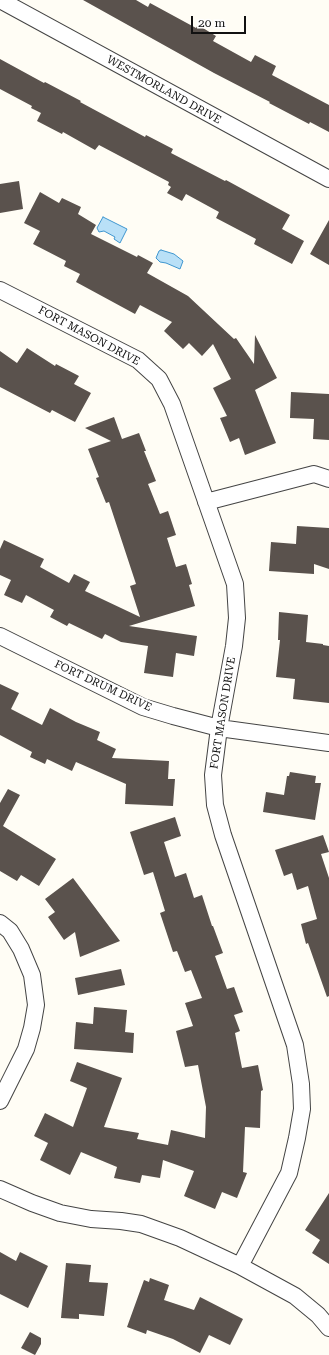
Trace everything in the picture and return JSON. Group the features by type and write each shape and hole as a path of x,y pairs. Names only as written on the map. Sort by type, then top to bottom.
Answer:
{"street":[{"name":"WESTMORLAND DRIVE","path":"0,0 329,179"},
{"name":"FORT MASON DRIVE","path":"0,290 138,360 159,379 172,404 235,584 237,618 234,646 219,728 213,775 215,805 223,835 295,1045 301,1084 302,1109 297,1138 288,1173 240,1266"},
{"path":"206,502 314,474 329,479"},
{"name":"FORT DRUM DRIVE","path":"0,636 143,707 219,728 329,743"},
{"path":"0,923 10,931 21,949 32,975 36,1005 26,1049 0,1101"},
{"path":"0,1189 60,1213 141,1224 180,1238 240,1266 295,1296 318,1315 329,1328"}],"water":[{"path":"103,217 127,229 120,243 114,239 115,237 104,231 99,232 97,228"},
{"path":"161,250 174,254 183,261 180,269 160,262 156,258"}],"building":[{"path":"83,0 136,0 148,7 150,3 196,28 198,25 216,36 213,41 251,62 255,55 276,66 272,75 329,105 329,132 310,122 309,124 269,103 270,102 214,73"},
{"path":"0,59 81,101 80,102 145,137 146,135 173,149 171,153 225,181 226,180 290,215 282,229 304,241 292,264 254,244 256,239 216,218 219,212 186,194 182,201 167,193 171,187 168,185 169,182 99,145 95,150 63,132 62,134 37,121 41,113 31,108 32,106 0,89"},
{"path":"19,181 23,209 0,213 0,184"},
{"path":"40,192 59,203 62,198 81,207 78,214 96,225 91,234 137,257 138,255 153,263 147,273 188,296 234,339 236,338 254,364 255,335 277,378 255,390 276,443 245,455 239,438 230,442 220,418 227,416 213,388 231,379 213,344 202,356 189,343 183,349 164,331 172,322 140,305 135,314 76,282 80,274 64,266 66,261 33,244 40,231 24,223"},
{"path":"329,220 329,265 310,254"},
{"path":"27,348 55,366 56,364 79,376 74,384 91,393 75,422 52,410 50,413 0,387 0,351 17,363"},
{"path":"291,392 329,394 329,440 313,439 314,419 290,418"},
{"path":"114,417 122,439 139,433 146,451 144,451 156,481 148,484 160,514 168,511 176,535 167,538 176,567 186,564 192,584 189,585 195,606 129,626 197,636 194,656 176,653 173,677 144,673 148,646 121,642 105,634 102,639 69,623 67,626 50,617 54,610 26,595 22,603 4,595 11,580 0,575 0,549 4,540 44,559 40,567 69,583 74,574 90,582 85,591 140,617 130,586 136,584 109,502 106,503 96,478 99,477 88,449 111,441 85,428"},
{"path":"297,526 329,528 329,569 314,564 314,574 269,571 271,542 296,544"},
{"path":"279,612 308,615 306,642 329,646 329,703 293,699 295,679 276,677 280,640 278,640"},
{"path":"0,684 19,693 11,709 42,725 50,708 76,722 100,732 97,740 116,749 112,758 169,761 168,779 175,779 173,806 125,804 126,784 76,762 72,771 47,759 45,764 30,757 32,752 0,735"},
{"path":"290,772 316,776 315,783 321,783 315,820 263,812 266,792 284,795 287,776 289,776"},
{"path":"8,789 20,795 3,826 56,859 39,886 21,875 17,881 0,871 0,803"},
{"path":"175,817 181,836 164,842 175,877 186,873 194,898 202,895 223,953 215,956 227,989 234,987 243,1012 234,1015 240,1031 235,1033 242,1068 258,1065 263,1090 261,1091 260,1128 245,1127 243,1172 247,1173 237,1198 222,1192 215,1209 184,1196 194,1171 163,1160 160,1178 142,1175 140,1183 114,1178 117,1167 81,1152 70,1175 40,1160 48,1143 34,1136 45,1113 73,1127 87,1088 70,1081 77,1062 122,1078 104,1127 139,1133 137,1139 168,1145 171,1130 205,1138 206,1107 198,1065 185,1067 176,1031 193,1026 185,1003 202,998 191,970 185,972 177,951 173,952 160,913 165,911 153,872 144,875 130,832"},
{"path":"323,835 329,852 321,854 329,878 329,996 327,997 308,943 306,944 301,924 317,919 308,886 297,890 292,873 284,876 275,850"},
{"path":"73,878 120,941 80,957 75,932 64,940 48,917 55,912 45,899"},
{"path":"121,969 125,985 78,995 75,978"},
{"path":"94,1007 127,1010 125,1032 134,1033 133,1053 74,1049 76,1022 93,1024"},
{"path":"329,1193 329,1264 312,1253 320,1240 305,1230"},
{"path":"0,1252 16,1261 20,1252 48,1266 28,1308 0,1294"},
{"path":"66,1263 91,1265 89,1282 108,1283 104,1316 79,1314 79,1319 61,1318"},
{"path":"150,1278 169,1285 164,1300 194,1310 200,1297 243,1319 230,1345 209,1335 200,1353 173,1339 147,1330 146,1334 127,1327 144,1280 149,1282"},
{"path":"30,1332 41,1338 41,1344 35,1355 21,1348"}]}
